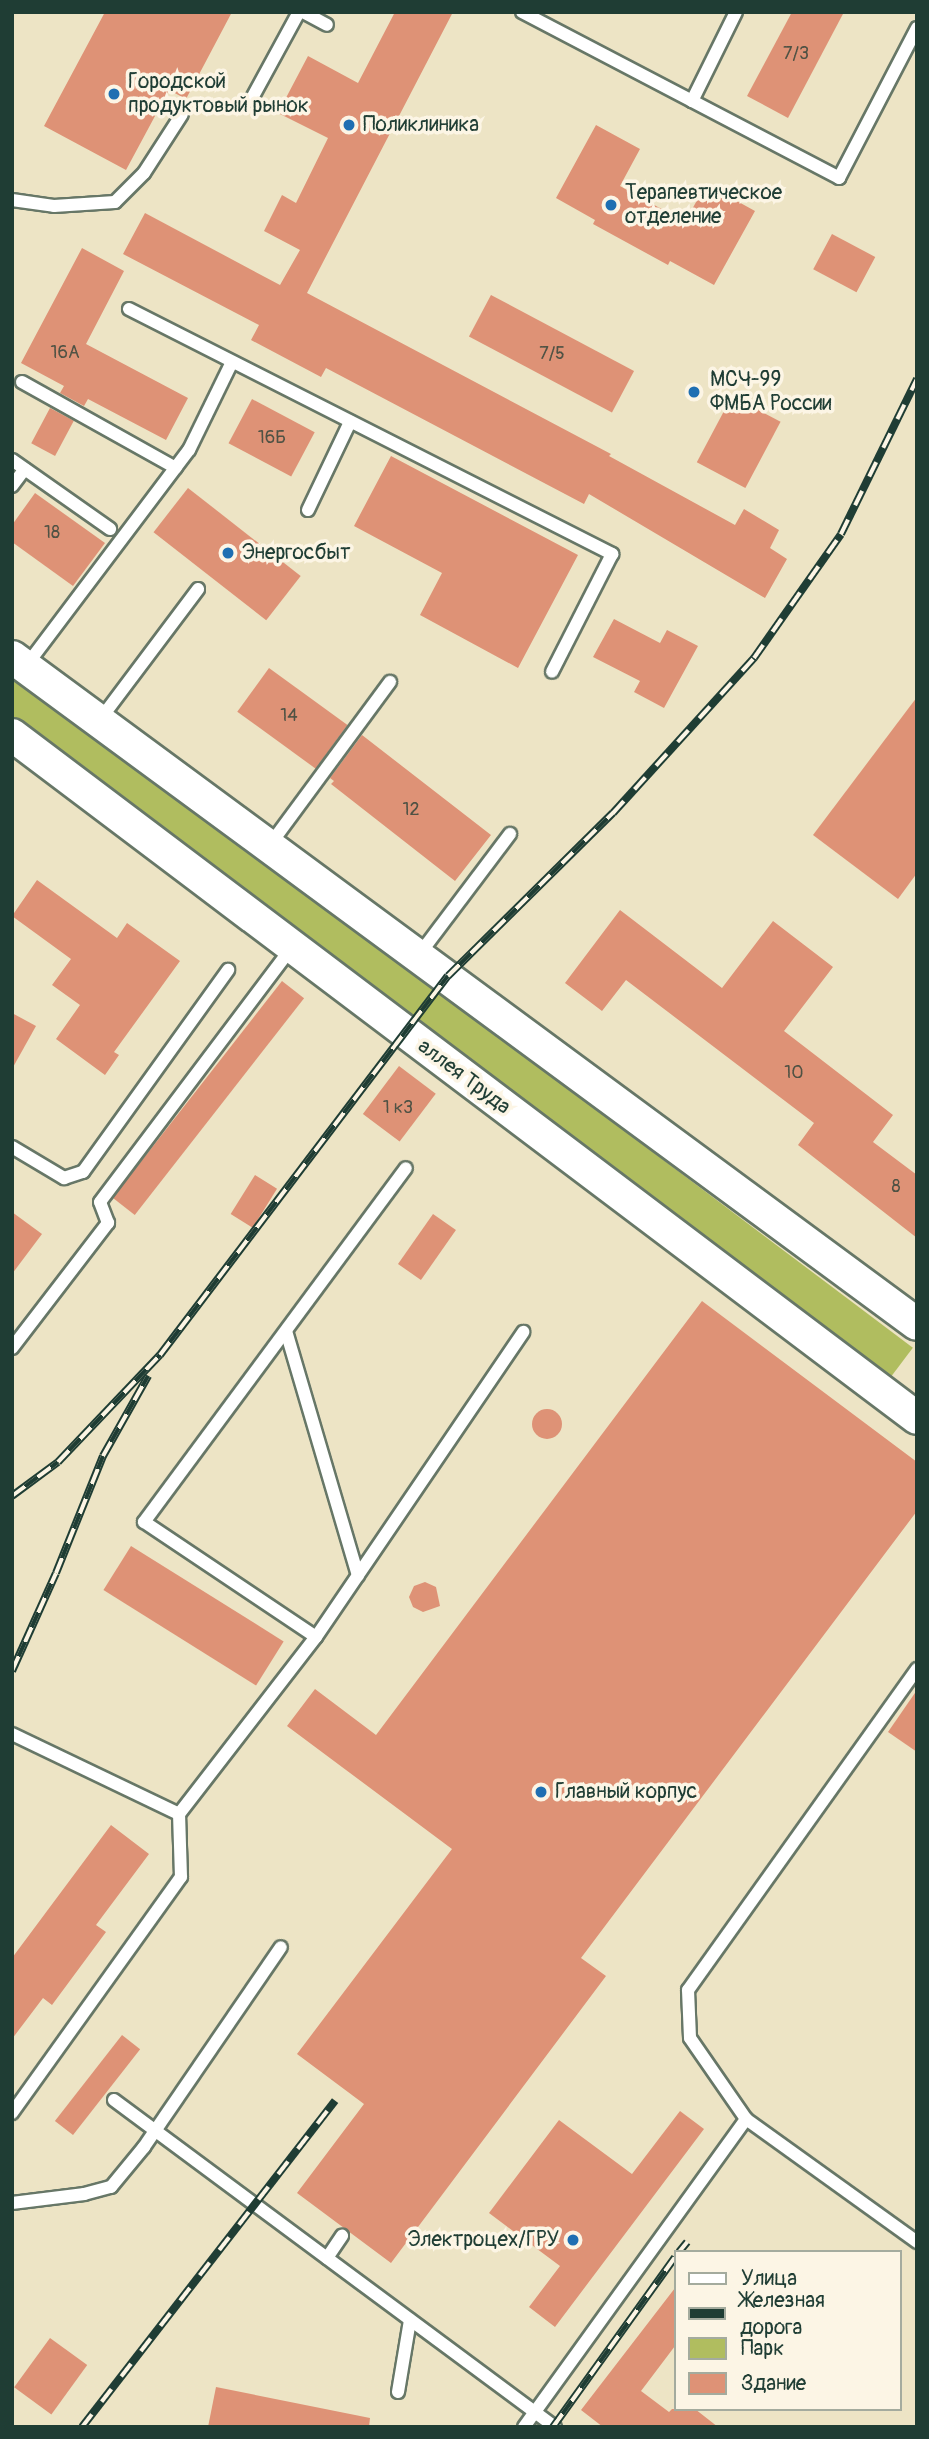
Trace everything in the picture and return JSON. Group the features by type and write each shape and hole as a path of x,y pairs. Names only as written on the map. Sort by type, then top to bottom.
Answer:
{"street":[{"path":"19,662 917,1324"},
{"name":"аллея Труда","path":"12,735 917,1418"}],"lane":[{"path":"251,100 301,12 327,25"},
{"path":"522,12 839,178 917,28"},
{"path":"692,101 736,12"},
{"path":"12,200 54,206 115,202 144,173 181,114"},
{"path":"129,309 612,554 552,672"},
{"path":"19,662 189,450 232,362"},
{"path":"22,382 176,468"},
{"path":"308,510 350,422"},
{"path":"12,460 110,529"},
{"path":"12,486 24,469"},
{"path":"99,721 198,589"},
{"path":"268,846 390,682"},
{"path":"418,956 510,834"},
{"path":"12,1348 108,1223 100,1202 292,947"},
{"path":"12,1147 64,1178 83,1172 228,970"},
{"path":"316,1637 144,1522 406,1168"},
{"path":"286,1331 358,1576"},
{"path":"12,2113 181,1877 179,1814 316,1637 523,1332"},
{"path":"917,1669 688,1990 690,2038 746,2119 917,2242"},
{"path":"12,1734 179,1814"},
{"path":"12,2203 84,2194 111,2187 154,2132 281,1947"},
{"path":"114,2100 555,2427"},
{"path":"524,2427 746,2119"},
{"path":"327,2258 342,2236"},
{"path":"398,2392 410,2320"}],"green space":[{"path":"12,669 913,1348 882,1389 12,733"}],"building":[{"name":"Городской продуктовый рынок","path":"105,12 232,12 186,99 169,90 126,170 44,126"},
{"path":"395,12 453,12 307,293 611,454 609,456 735,525 744,509 779,530 770,548 787,559 765,598 589,494 584,504 326,368 321,377 251,340 259,325 123,254 145,213 280,285 300,250 264,231 282,195 296,203 328,138 278,113 308,56 358,83"},
{"path":"792,12 844,12 788,118 747,96"},
{"name":"Терапевтическое отделение","path":"596,125 640,149 620,186 685,222 706,184 755,211 714,285 670,261 668,265 593,224 595,220 556,198"},
{"path":"832,234 875,257 856,292 813,269"},
{"path":"82,248 124,271 86,344 188,398 166,440 88,399 84,406 60,393 64,386 21,363"},
{"path":"491,295 634,371 612,413 469,336"},
{"path":"732,396 781,422 745,488 697,462"},
{"path":"252,399 315,432 291,476 229,443"},
{"path":"50,408 74,421 55,456 31,443"},
{"path":"391,456 578,555 518,668 420,615 442,573 354,526"},
{"name":"Энергосбыт","path":"188,488 301,576 266,620 154,532"},
{"path":"35,493 105,543 73,586 12,542 12,525"},
{"path":"614,619 660,643 667,630 698,646 664,708 634,692 640,681 593,657"},
{"path":"269,668 347,725 316,769 237,712"},
{"path":"917,697 917,873 898,899 813,835"},
{"path":"362,735 491,835 455,881 331,784 334,781 330,778"},
{"path":"37,880 117,938 127,923 180,961 114,1052 119,1055 105,1075 56,1039 80,1005 52,985 71,959 12,916"},
{"path":"620,910 722,988 773,921 833,967 784,1031 893,1115 873,1142 917,1175 917,1238 798,1145 814,1123 626,980 602,1011 565,983"},
{"path":"282,981 304,998 135,1215 113,1198"},
{"path":"12,1013 36,1026 12,1069"},
{"path":"399,1066 436,1094 400,1142 363,1114"},
{"path":"255,1175 277,1189 253,1228 231,1214"},
{"path":"12,1212 42,1234 12,1274"},
{"path":"433,1214 456,1230 421,1280 398,1264"},
{"name":"Главный корпус","path":"702,1301 917,1462 917,1511 581,1958 606,1976 391,2263 297,2193 364,2104 297,2054 452,1849 287,1726 315,1689 376,1735"},
{"path":"547,1409 558,1413 562,1424 558,1435 547,1439 536,1435 532,1424 536,1413"},
{"path":"131,1546 284,1641 256,1685 103,1590"},
{"path":"425,1582 436,1587 440,1606 423,1612 413,1607 409,1597 414,1586"},
{"path":"917,1690 917,1752 888,1732"},
{"path":"111,1825 149,1854 96,1925 106,1932 52,2005 43,1998 12,2039 12,1958"},
{"path":"122,2035 140,2049 73,2135 55,2121"},
{"name":"Электроцех/ГРУ","path":"680,2111 704,2129 555,2327 529,2307 560,2266 489,2213 559,2120 632,2174"},
{"path":"674,2289 674,2347 641,2391 669,2412 672,2409 698,2411 718,2427 603,2427 581,2410"},
{"path":"50,2338 87,2365 51,2414 14,2387"},
{"path":"216,2387 370,2418 369,2427 208,2427"}],"railway":[{"path":"12,1496 58,1462 160,1355 448,976 613,813 754,658 841,534 917,379"},
{"path":"12,1671 56,1573 103,1456 148,1376"},
{"path":"82,2427 335,2101"},
{"path":"681,2250 687,2242"},
{"path":"553,2427 674,2258"}],"place":[{"name":"Городской продуктовый рынок","path":"114,94"},
{"name":"Поликлиника","path":"349,125"},
{"name":"Терапевтическое отделение","path":"611,205"},
{"name":"МСЧ-99 ФМБА России","path":"694,392"},
{"name":"Энергосбыт","path":"228,553"},
{"name":"Главный корпус","path":"541,1792"},
{"name":"Электроцех/ГРУ","path":"573,2240"}]}
